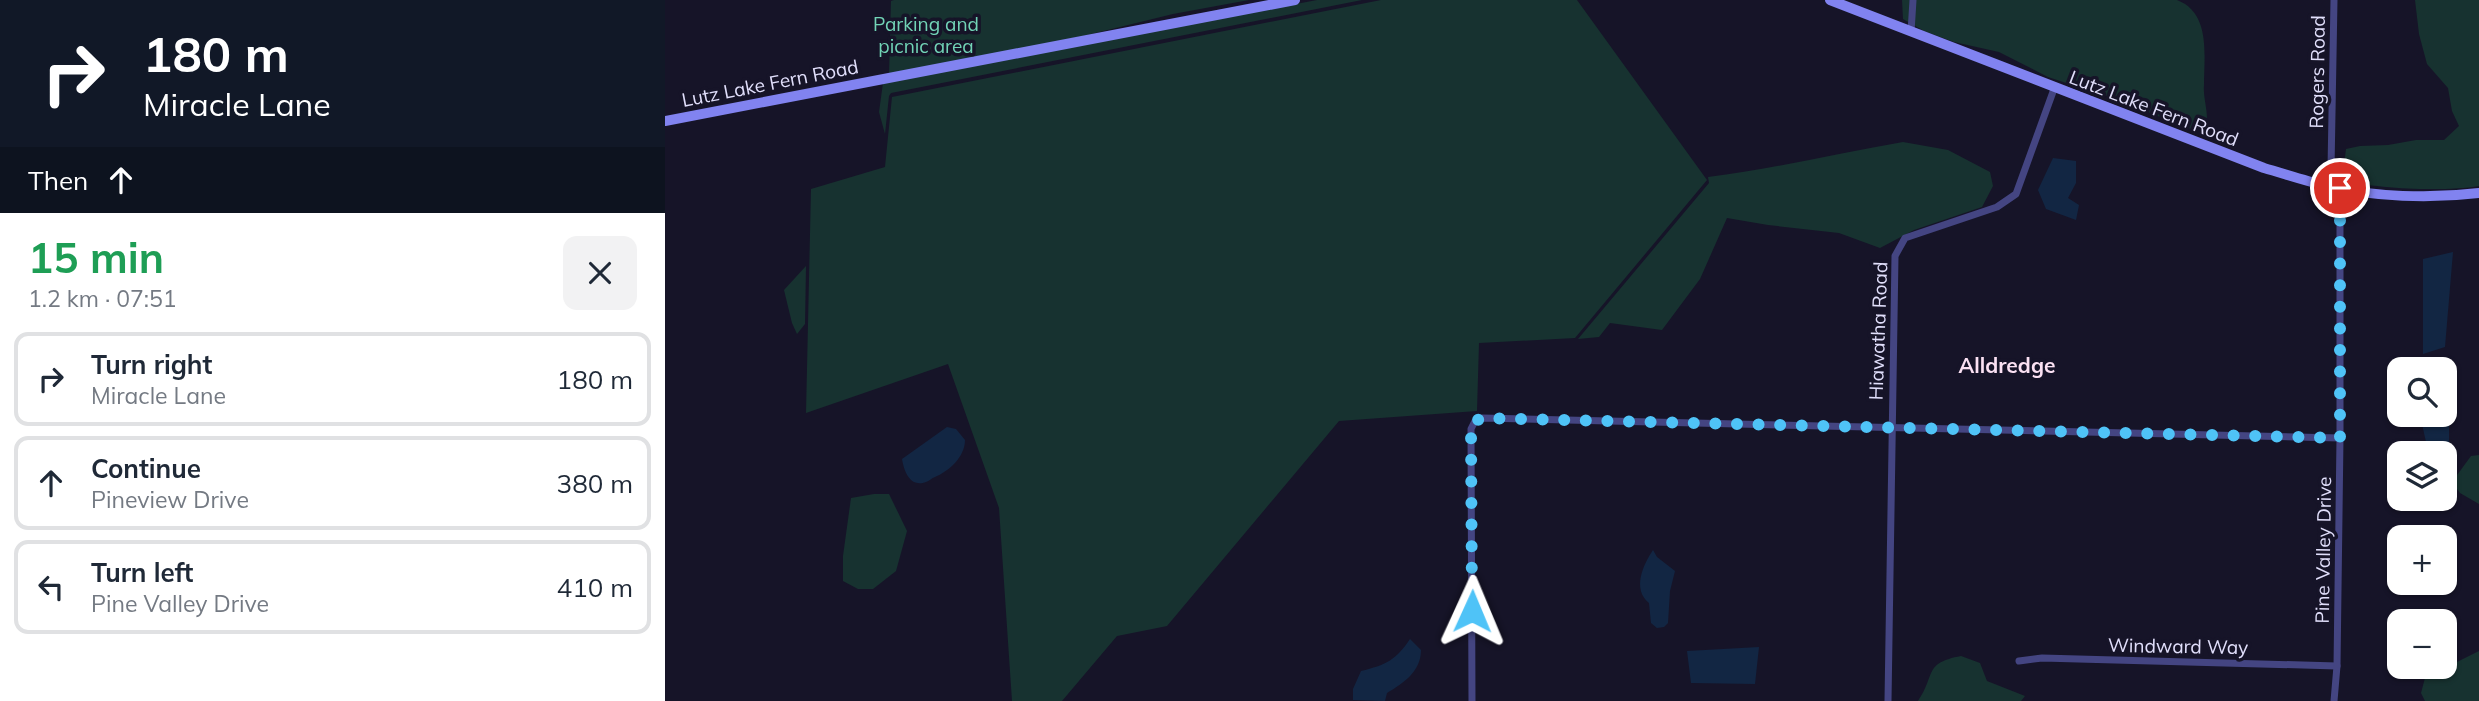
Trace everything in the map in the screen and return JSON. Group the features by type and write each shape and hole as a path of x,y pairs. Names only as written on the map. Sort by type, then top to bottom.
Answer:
{"main road":[{"name":"Lutz Lake Fern Road","path":"665,121 1295,0"},
{"name":"Lutz Lake Fern Road","path":"1830,0 2265,169 2327,186 2390,194 2438,196 2479,193"}],"street":[{"path":"1911,32 1913,0"},
{"name":"Rogers Road","path":"2327,186 2331,169 2333,0"},
{"name":"Hiawatha Road","path":"1888,701 1895,256 1905,238 1997,207 2016,194 2054,89"},
{"name":"Pine Valley Drive","path":"2334,701 2337,666 2340,438 2340,188"},
{"path":"1472,701 1471,429 1475,421 1482,418 2340,438"},
{"name":"Windward Way","path":"2019,661 2042,658 2337,666"}],"green space":[{"name":"Parking and picnic area","path":"1249,0 889,75 891,1"},
{"path":"1317,0 1362,0 891,93 885,134 879,112 883,83"},
{"path":"1381,0 1577,0 1707,180 1575,338 1479,343 1477,411 1339,421 1167,626 1117,636 1062,701 1012,701 999,508 948,364 806,413 811,189 885,167 892,97"},
{"path":"1902,0 2177,0 2188,6 2196,15 2203,36 2207,119 2196,131 2109,97 2048,77 1999,52 1954,42 1924,31 1903,19"},
{"path":"2415,0 2479,0 2479,186 2410,189 2342,180 2346,149 2416,140 2444,140 2459,126 2452,111 2448,88 2427,64 2419,34"},
{"path":"1903,142 1948,150 1990,172 1993,186 1982,207 1914,230 1880,248 1839,233 1727,218 1700,279 1662,330 1610,323 1599,337 1578,339 1709,183 1708,177"},
{"path":"806,266 805,324 797,334 784,290"},
{"path":"2479,455 2479,504 2457,489 2457,475 2471,456"},
{"path":"889,494 907,531 896,571 873,589 858,589 843,581 843,556 851,498"},
{"path":"2479,651 2479,701 2425,701 2421,693 2425,679 2457,679 2457,662"},
{"path":"1961,656 1980,663 1987,681 2025,696 2021,701 1918,701 1935,666"}],"water":[{"path":"2053,158 2076,161 2076,183 2068,198 2079,205 2076,220 2046,209 2038,190"},
{"path":"2453,252 2445,347 2423,354 2423,259"},
{"path":"947,427 956,429 965,440 959,458 946,471 927,482 912,481 906,473 902,459"},
{"path":"2423,427 2449,427 2449,441 2426,441"},
{"path":"1653,550 1657,557 1675,571 1670,591 1668,623 1657,628 1651,623 1649,603 1640,584 1643,570"},
{"path":"1410,639 1421,650 1418,664 1410,676 1387,693 1385,701 1353,700 1353,689 1361,671 1390,661"},
{"path":"1759,647 1755,684 1691,683 1687,651"}],"district":[{"name":"Alldredge","path":"2007,366"}],"route":[{"path":"1472,611 1471,429 1475,421 1482,418 2340,438 2340,188"}]}
